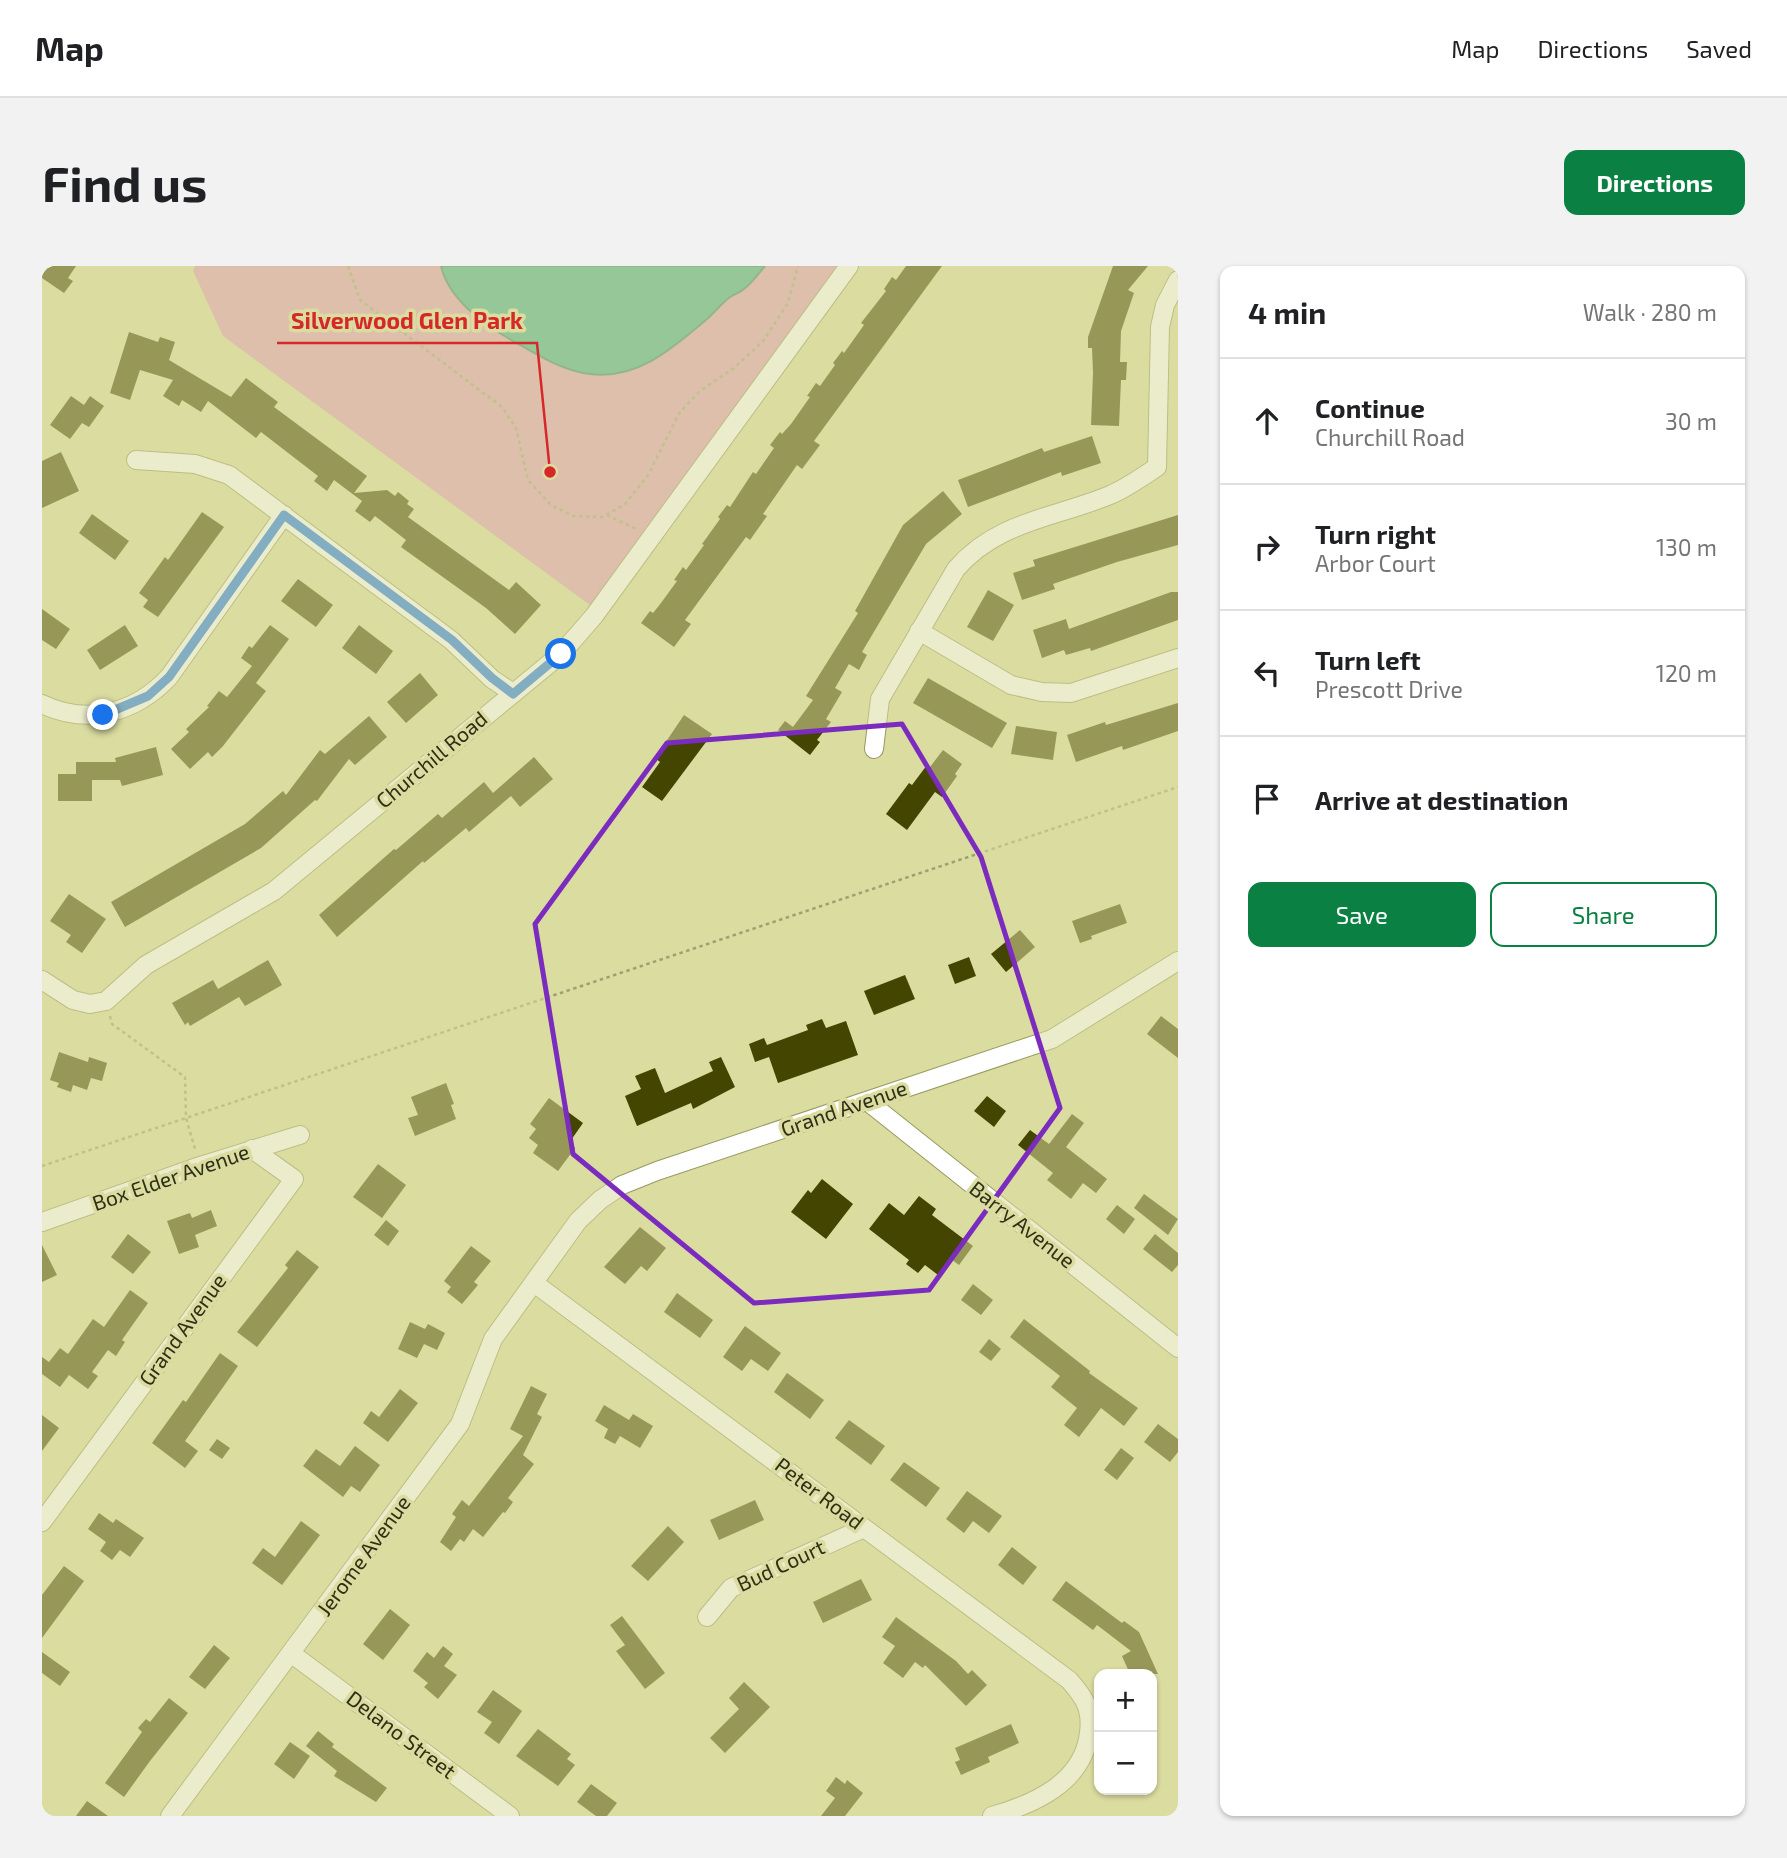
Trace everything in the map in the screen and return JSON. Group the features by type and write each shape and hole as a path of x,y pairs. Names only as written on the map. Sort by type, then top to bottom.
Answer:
{"street":[{"name":"Churchill Road","path":"106,1002 146,965 274,891 561,654 594,615 849,266"},
{"path":"874,749 880,699 956,569 970,553 1010,529 1110,495 1157,467 1160,327 1165,305 1178,280"},
{"path":"136,460 173,461 213,468 240,482 452,640 513,694"},
{"path":"42,704 69,712 103,715 137,702 154,691 169,677 284,515"},
{"path":"919,631 1011,685 1042,692 1071,693 1178,658"},
{"name":"Grand Avenue","path":"534,1283 578,1222 600,1200 622,1185 1052,1039 1177,962"},
{"path":"42,980 73,1000 90,1004 106,1002"},
{"name":"Barry Avenue","path":"867,1101 1178,1348"},
{"name":"Box Elder Avenue","path":"42,1222 200,1166 300,1135"},
{"name":"Grand Avenue","path":"42,1522 294,1179 252,1149"},
{"name":"Peter Road","path":"534,1283 1069,1680 1082,1695 1091,1716 1087,1750 1081,1761 1064,1781 1036,1801 992,1816"},
{"name":"Jerome Avenue","path":"170,1816 460,1424 493,1339 534,1283"},
{"name":"Bud Court","path":"707,1617 731,1588 864,1528"},
{"name":"Delano Street","path":"292,1654 510,1816"}],"path":[{"path":"348,266 360,300 502,407 516,428 528,480 551,505 573,516 603,517 625,505 648,475 680,412 700,391 734,368 763,341 788,303 798,266"},
{"path":"607,515 651,537"},
{"path":"42,1166 1178,787"},
{"path":"106,1002 112,1024 185,1077 186,1118 200,1166"}],"highlighted area":[{"path":"902,724 981,857 1060,1108 929,1290 754,1303 573,1154 535,924 667,743"}],"shaded area":[{"path":"195,266 841,266 594,608 223,336 193,271"},
{"path":"441,266 765,266 747,287 727,299 668,350 639,367 607,375 579,372 558,365 498,332 477,317 458,298"}],"building":[{"path":"42,266 76,266 68,278 73,281 64,293 42,278"},
{"path":"906,266 942,266 814,441 820,445 802,469 797,465 763,514 767,516 750,540 746,537 685,620 691,624 674,647 641,623 650,611 653,613 661,603 677,581 674,580 683,567 686,570 727,505 730,507 753,472 756,474 774,448 770,445 780,432 782,434 791,424 810,397 807,396 816,383 820,386 835,365 833,363 842,351 844,353 864,325 861,323 886,291 884,289 892,277 896,280"},
{"path":"1113,266 1148,266 1128,290 1134,293 1121,331 1120,362 1127,362 1126,380 1121,380 1119,426 1091,425 1093,373 1092,348 1088,348 1088,337"},
{"path":"129,332 158,342 160,337 175,342 169,360 231,397 246,378 278,402 274,407 367,476 354,493 387,490 395,496 398,492 414,509 408,517 509,590 516,582 541,605 515,634 486,608 401,547 406,540 375,516 370,522 355,511 362,501 334,480 327,491 314,481 318,476 261,432 256,438 208,401 201,412 182,400 179,406 163,396 173,380 140,370 130,400 110,393"},
{"path":"71,396 84,405 90,396 104,406 89,427 82,423 70,439 50,425"},
{"path":"1092,436 1101,463 1062,476 1061,472 968,507 958,480 1042,448 1044,452"},
{"path":"61,452 79,491 42,508 42,461"},
{"path":"943,491 962,514 926,544 862,652 867,655 859,670 849,664 835,688 842,692 826,719 831,722 817,740 820,742 810,755 778,730 785,721 793,727 813,700 806,696 858,613 855,611 903,525"},
{"path":"202,512 224,527 158,617 143,607 148,600 139,593 165,557 168,560"},
{"path":"92,514 129,541 115,560 79,533"},
{"path":"1178,515 1178,545 1053,584 1055,589 1022,600 1013,573 1035,566 1033,560"},
{"path":"298,579 333,605 316,627 281,601"},
{"path":"988,590 1014,605 993,641 967,627"},
{"path":"1171,592 1178,592 1178,620 1091,651 1090,648 1066,655 1064,650 1042,658 1033,630 1066,619 1069,629"},
{"path":"42,609 70,629 56,649 42,640"},
{"path":"125,625 138,646 100,670 87,650"},
{"path":"270,625 289,639 256,683 266,691 223,746 212,757 208,752 190,769 171,749 189,732 186,729 209,707 207,706 219,691 227,697 252,666 241,658"},
{"path":"359,625 393,651 376,674 342,648"},
{"path":"420,673 438,695 406,723 387,702"},
{"path":"928,678 1007,723 992,748 913,703"},
{"path":"1178,703 1178,731 1123,750 1122,746 1076,762 1067,735"},
{"path":"684,715 712,734 662,801 642,787 660,762 655,758"},
{"path":"369,716 387,737 355,765 349,759 317,801 261,848 125,927 111,902 245,824 283,791 286,795 320,750 325,754"},
{"path":"1016,726 1057,732 1053,760 1011,754"},
{"path":"156,747 163,775 122,786 120,780 92,780 92,801 58,801 58,774 76,774 76,762 116,762 115,758"},
{"path":"943,750 962,764 955,774 957,776 942,797 935,792 907,830 886,814 909,783 912,785"},
{"path":"534,757 553,779 520,807 511,796 469,832 466,828 424,863 423,861 337,937 319,915 438,814 442,818 484,782 493,793"},
{"path":"69,894 106,919 82,953 66,942 71,935 50,921"},
{"path":"1120,904 1127,923 1091,936 1092,939 1080,943 1072,921"},
{"path":"1020,930 1035,947 1006,972 991,954"},
{"path":"969,957 976,976 955,984 948,965"},
{"path":"268,960 282,985 245,1006 239,997 190,1026 188,1022 185,1025 172,1003 213,980 218,989"},
{"path":"905,975 915,999 874,1015 864,991"},
{"path":"1161,1016 1178,1029 1178,1058 1147,1034"},
{"path":"822,1019 826,1028 846,1021 858,1055 778,1083 769,1057 755,1062 749,1044 764,1038 767,1045 808,1030 806,1025"},
{"path":"59,1052 88,1062 89,1057 107,1063 102,1081 91,1078 87,1090 73,1085 71,1092 57,1087 59,1083 50,1080"},
{"path":"721,1057 735,1087 693,1109 691,1103 637,1126 625,1096 641,1089 635,1076 655,1068 665,1093 713,1071 709,1062"},
{"path":"446,1083 456,1119 415,1136 408,1118 418,1115 411,1097"},
{"path":"987,1096 1006,1111 994,1127 974,1111"},
{"path":"549,1098 583,1123 569,1143 575,1148 558,1171 533,1153 538,1145 529,1138 536,1129 530,1124"},
{"path":"1072,1114 1084,1123 1066,1147 1107,1179 1096,1193 1083,1183 1071,1199 1047,1180 1053,1173 1018,1145 1030,1130 1049,1144"},
{"path":"378,1164 406,1185 382,1218 353,1197"},
{"path":"822,1179 853,1204 826,1239 791,1212 808,1190 811,1193"},
{"path":"1144,1194 1178,1219 1168,1235 1134,1208"},
{"path":"919,1196 936,1209 932,1215 973,1246 959,1265 951,1259 938,1275 925,1265 918,1273 906,1264 909,1260 869,1229 889,1203 904,1215"},
{"path":"1117,1205 1135,1219 1124,1234 1106,1219"},
{"path":"211,1210 217,1226 195,1235 199,1247 179,1254 167,1221 190,1213 192,1218"},
{"path":"386,1220 399,1231 388,1246 374,1235"},
{"path":"640,1227 666,1248 647,1271 641,1266 625,1284 604,1267"},
{"path":"128,1234 151,1252 133,1274 111,1257"},
{"path":"1155,1234 1178,1253 1178,1265 1172,1272 1143,1249"},
{"path":"42,1245 57,1275 42,1282"},
{"path":"471,1246 491,1261 474,1282 478,1285 462,1304 447,1292 451,1287 444,1281"},
{"path":"297,1250 319,1267 257,1347 237,1332 288,1268 285,1265"},
{"path":"973,1284 993,1300 981,1315 961,1300"},
{"path":"130,1290 148,1303 122,1340 125,1342 116,1356 108,1350 92,1372 98,1376 88,1389 69,1375 60,1387 42,1374 42,1357 49,1362 60,1348 68,1354 93,1319 104,1327"},
{"path":"677,1293 713,1320 700,1338 664,1312"},
{"path":"1024,1319 1090,1371 1089,1373 1138,1408 1124,1426 1101,1408 1079,1437 1064,1425 1077,1408 1051,1387 1060,1376 1010,1337"},
{"path":"410,1322 425,1329 428,1324 445,1333 437,1350 424,1344 417,1358 398,1349"},
{"path":"745,1326 781,1353 768,1371 751,1359 742,1371 723,1357"},
{"path":"989,1339 1001,1349 991,1361 979,1352"},
{"path":"220,1353 238,1366 185,1441 198,1451 185,1468 152,1443 183,1400 186,1402"},
{"path":"787,1373 824,1400 810,1419 774,1392"},
{"path":"531,1386 547,1394 537,1414 542,1417 523,1455 534,1464 508,1498 513,1502 483,1537 473,1529 464,1542 460,1539 451,1551 440,1542 456,1517 452,1514 462,1500 469,1506 523,1436 510,1429"},
{"path":"400,1389 418,1403 388,1442 363,1423 371,1411 379,1417"},
{"path":"604,1405 629,1420 633,1414 653,1426 640,1448 620,1436 615,1444 604,1438 608,1429 595,1421"},
{"path":"42,1415 59,1428 42,1451"},
{"path":"849,1420 885,1446 871,1465 835,1438"},
{"path":"1158,1424 1178,1439 1178,1452 1170,1462 1144,1442"},
{"path":"217,1439 230,1448 222,1459 209,1450"},
{"path":"355,1446 380,1465 360,1492 351,1486 343,1497 303,1466 316,1449 340,1466"},
{"path":"1121,1448 1134,1458 1117,1480 1104,1470"},
{"path":"904,1462 940,1488 926,1507 890,1480"},
{"path":"967,1491 1002,1516 989,1533 973,1521 964,1533 946,1519"},
{"path":"755,1500 764,1520 719,1540 710,1520"},
{"path":"99,1513 113,1523 116,1519 144,1538 130,1557 120,1550 112,1560 100,1551 106,1542 88,1529"},
{"path":"301,1521 320,1535 282,1585 252,1563 263,1548 275,1557"},
{"path":"668,1526 684,1542 648,1581 631,1566"},
{"path":"1012,1547 1037,1567 1023,1585 998,1565"},
{"path":"64,1566 84,1581 42,1638 42,1595"},
{"path":"861,1579 872,1600 823,1623 813,1602"},
{"path":"1066,1581 1122,1623 1124,1621 1139,1632 1156,1669 1128,1669 1122,1656 1131,1651 1097,1625 1093,1630 1052,1600"},
{"path":"390,1609 410,1625 383,1660 363,1644"},
{"path":"622,1616 665,1673 645,1689 616,1651 625,1645 610,1625"},
{"path":"896,1617 956,1661 968,1674 972,1670 987,1685 966,1706 925,1665 923,1668 915,1662 903,1678 883,1663 895,1646 882,1637"},
{"path":"214,1645 230,1658 205,1689 189,1677"},
{"path":"443,1646 453,1654 444,1666 457,1675 438,1699 424,1687 428,1683 413,1671 427,1652 434,1658"},
{"path":"42,1652 70,1672 60,1686 42,1673"},
{"path":"744,1682 770,1707 725,1753 710,1738 739,1709 729,1698"},
{"path":"493,1690 522,1711 499,1744 484,1733 492,1722 477,1712"},
{"path":"169,1698 188,1713 124,1797 105,1783 142,1732 138,1728 146,1719 150,1722"},
{"path":"1011,1724 1019,1743 988,1757 990,1762 961,1775 955,1762 960,1760 955,1748"},
{"path":"538,1729 571,1754 567,1759 575,1765 558,1786 516,1756"},
{"path":"318,1731 334,1744 332,1747 387,1788 376,1802 334,1776 337,1771 306,1746"},
{"path":"290,1742 310,1756 294,1779 274,1764"},
{"path":"836,1777 845,1784 847,1780 863,1793 845,1816 821,1816 835,1798 826,1791"},
{"path":"591,1784 617,1803 607,1816 596,1816 577,1802"},
{"path":"87,1801 108,1816 76,1816"}],"place":[{"name":"Silverwood Glen Park","path":"550,472"}],"route":[{"path":"103,715 148,696 169,677 284,515 452,640 513,694 561,654"}]}
